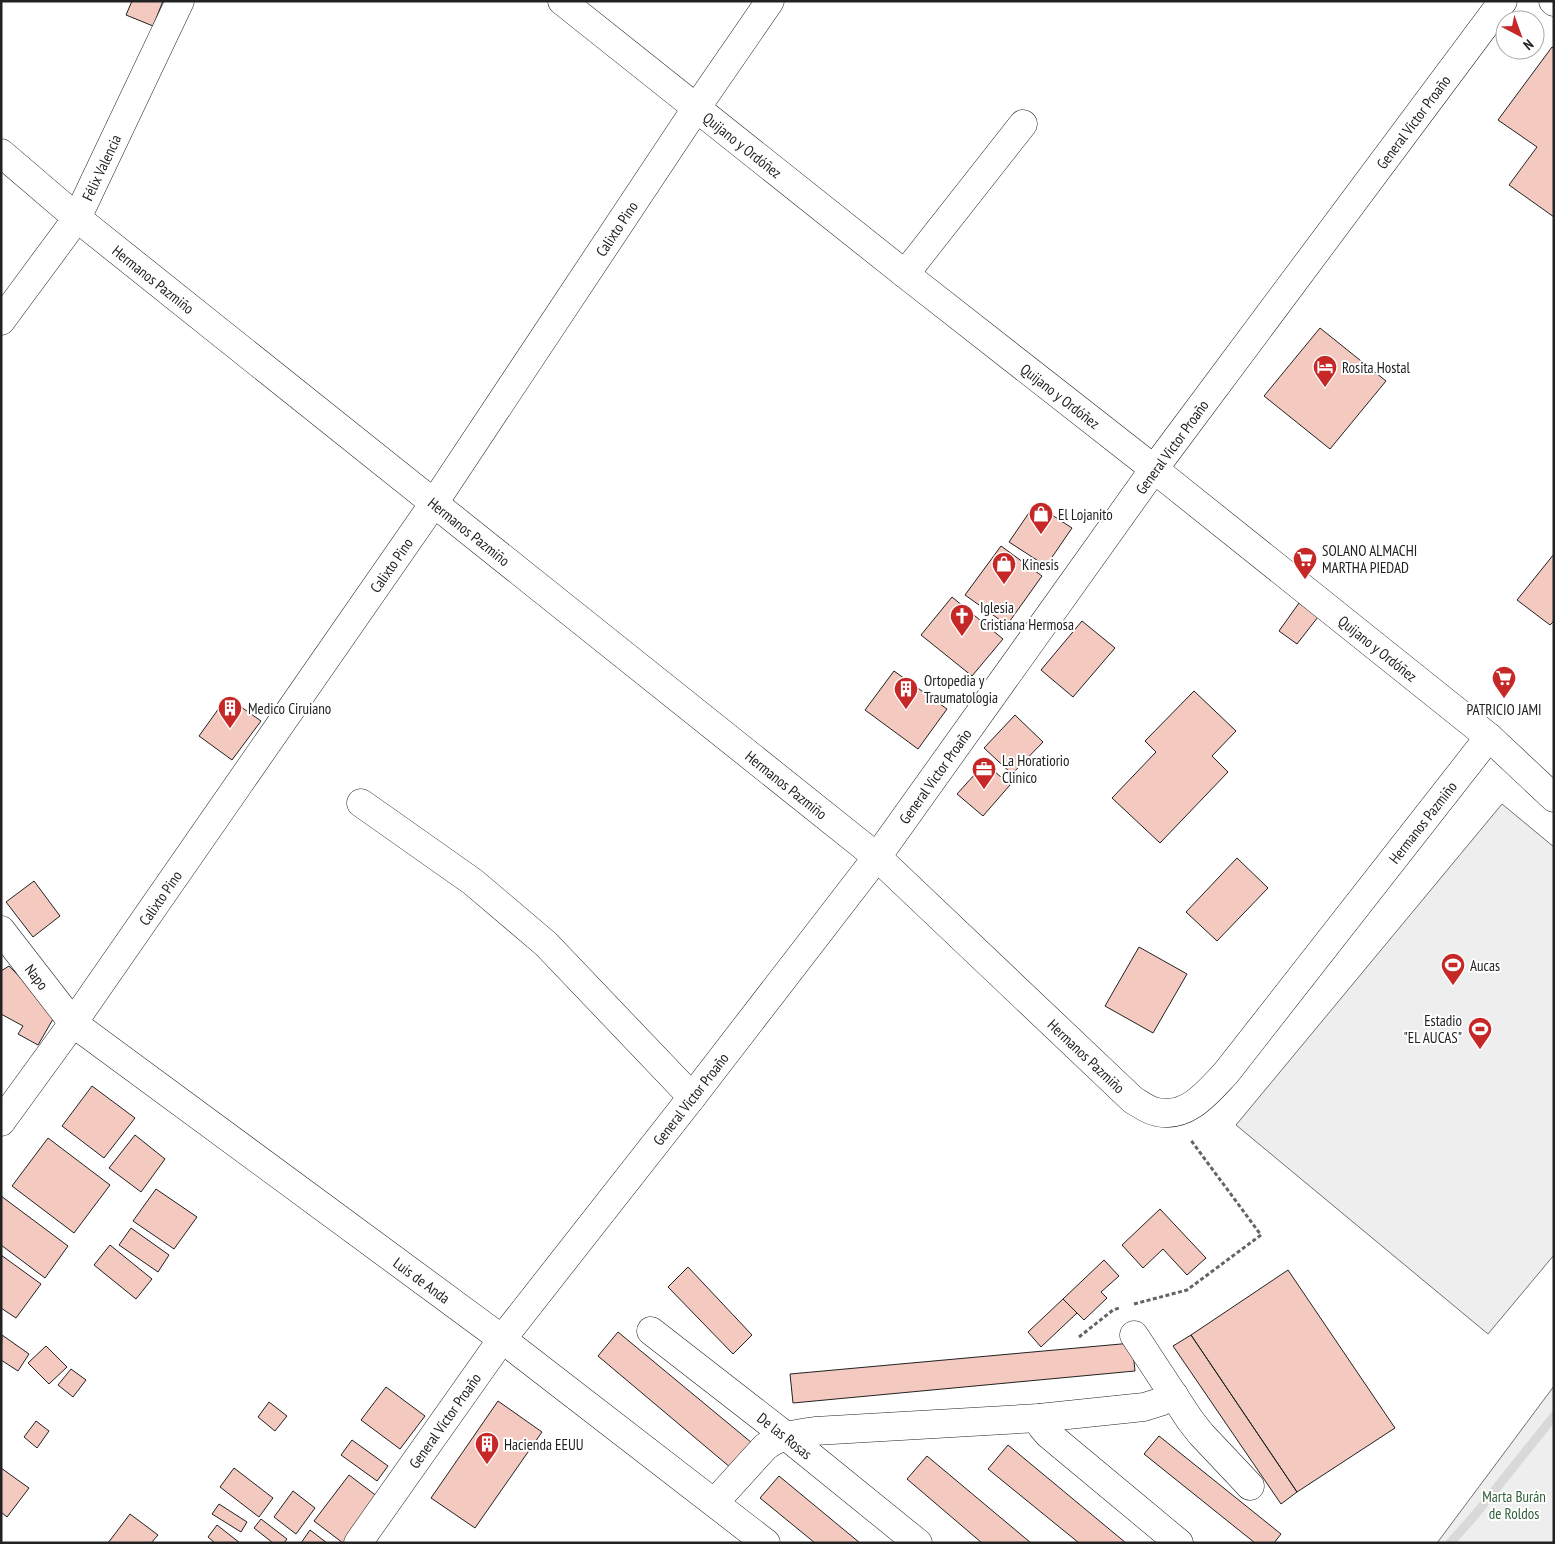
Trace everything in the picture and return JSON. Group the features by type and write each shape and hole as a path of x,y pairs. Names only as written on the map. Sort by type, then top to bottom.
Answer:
{"street":[{"name":"Félix Valencia","path":"1,321 77,218 180,1"},
{"name":"Quijano y Ordóñez","path":"562,1 1154,469 1489,738 1554,798"},
{"name":"Calixto Pino","path":"1,1122 73,1023 434,503 697,107 770,1"},
{"name":"General Victor Proaño","path":"358,1543 502,1339 692,1098 877,857 1154,469 1503,1"},
{"path":"905,274 1023,124"},
{"name":"Hermanos Pazmiño","path":"1,153 77,218 877,857 1132,1100 1156,1112 1172,1114 1188,1108 1208,1092 1226,1073 1489,738"},
{"path":"361,804 473,882 546,944 692,1098"},
{"name":"Napo","path":"1,930 73,1023"},
{"name":"Luis de Anda","path":"73,1023 502,1339 766,1543"},
{"name":"De las Rosas","path":"650,1331 786,1436 918,1543"},
{"path":"1134,1335 1201,1434 1250,1486"},
{"path":"715,1502 765,1447 774,1440 786,1436 815,1431 1039,1418 1144,1407 1174,1395"},
{"path":"1039,1418 1042,1427 1048,1434 1179,1543"}],"path":[{"path":"1132,1305 1187,1290 1261,1235 1172,1114"},
{"path":"1080,1337 1113,1310 1122,1308"}],"green space":[{"name":"Aucas","path":"1502,804 1554,847 1554,1255 1488,1334 1236,1125"},
{"name":"Marta Burán de Roldos","path":"1554,1386 1554,1543 1437,1543"}],"building":[{"path":"132,1 163,1 153,26 126,15"},
{"path":"1552,47 1554,48 1554,217 1509,185 1537,147 1498,120 1542,60 1545,60 1545,56"},
{"name":"Rosita Hostal","path":"1320,328 1386,381 1330,449 1264,396"},
{"name":"El Lojanito","path":"1035,504 1072,528 1046,566 1009,542"},
{"name":"Kinesis","path":"1001,546 1042,576 1007,625 965,595"},
{"path":"1554,554 1554,621 1550,625 1517,600"},
{"name":"Iglesia Cristiana Hermosa","path":"952,597 1003,639 972,676 921,635"},
{"path":"1299,603 1318,617 1297,644 1279,631"},
{"path":"1082,621 1115,648 1073,697 1041,670"},
{"name":"Ortopedia y Traumatologia","path":"894,671 947,709 918,749 865,710"},
{"path":"1194,691 1236,731 1212,756 1228,772 1160,843 1112,798 1156,752 1145,741"},
{"name":"Medico Ciruiano","path":"227,697 261,721 232,760 199,736"},
{"path":"1015,715 1043,742 1012,774 984,748"},
{"name":"La Horatiorio Clinico","path":"985,763 1010,785 983,816 957,794"},
{"path":"1237,858 1268,888 1217,941 1186,912"},
{"path":"34,881 60,916 33,937 6,902"},
{"path":"1139,947 1187,974 1153,1033 1105,1006"},
{"path":"9,966 56,1014 38,1045 18,1034 23,1026 1,1014 1,971"},
{"path":"92,1086 135,1118 104,1158 62,1126"},
{"path":"135,1135 165,1159 141,1192 109,1168"},
{"path":"48,1138 110,1185 74,1233 12,1186"},
{"path":"156,1189 197,1217 174,1249 133,1221"},
{"path":"1,1196 68,1246 45,1278 1,1245"},
{"path":"1160,1209 1206,1258 1187,1275 1163,1249 1143,1268 1122,1245"},
{"path":"131,1228 169,1255 158,1272 119,1245"},
{"path":"110,1245 152,1279 136,1299 94,1265"},
{"path":"1,1255 41,1284 16,1318 1,1308"},
{"path":"1104,1260 1119,1276 1101,1292 1107,1298 1084,1320 1063,1299"},
{"path":"688,1267 752,1335 733,1354 668,1287"},
{"path":"1288,1270 1395,1428 1297,1492 1191,1335"},
{"path":"1063,1299 1077,1313 1041,1347 1028,1332"},
{"path":"618,1332 752,1443 731,1468 598,1356"},
{"path":"2,1335 29,1354 18,1371 1,1360"},
{"path":"1191,1335 1297,1492 1281,1504 1173,1346"},
{"path":"1132,1343 1135,1371 793,1403 790,1374"},
{"path":"46,1346 67,1367 49,1384 28,1363"},
{"path":"71,1369 86,1380 73,1397 58,1385"},
{"path":"386,1387 425,1416 400,1449 361,1420"},
{"name":"Hacienda EEUU","path":"498,1401 542,1432 475,1528 431,1498"},
{"path":"269,1402 287,1416 275,1431 258,1417"},
{"path":"36,1421 49,1431 37,1448 24,1437"},
{"path":"1159,1436 1281,1534 1274,1543 1255,1543 1144,1454"},
{"path":"352,1440 388,1466 377,1481 341,1455"},
{"path":"1008,1445 1126,1543 1079,1543 988,1469"},
{"path":"927,1456 1031,1543 982,1543 907,1479"},
{"path":"1,1468 29,1488 7,1517 1,1512"},
{"path":"234,1468 273,1498 259,1517 220,1487"},
{"path":"349,1475 378,1497 343,1543 314,1521"},
{"path":"779,1476 860,1543 815,1543 760,1498"},
{"path":"293,1491 315,1508 296,1534 274,1517"},
{"path":"219,1504 247,1522 241,1532 212,1514"},
{"path":"130,1514 158,1535 151,1543 108,1543"},
{"path":"261,1519 287,1539 284,1543 273,1543 254,1528"},
{"path":"217,1525 240,1543 215,1543 208,1537"},
{"path":"310,1530 327,1543 301,1543"}],"waterway":[{"path":"1450,1543 1475,1515 1554,1416"}],"place":[{"name":"Rosita Hostal","path":"1325,388"},
{"name":"El Lojanito","path":"1041,535"},
{"name":"SOLANO ALMACHI MARTHA PIEDAD","path":"1305,580"},
{"name":"Kinesis","path":"1004,585"},
{"name":"Iglesia Cristiana Hermosa","path":"962,637"},
{"name":"PATRICIO JAMI","path":"1504,699"},
{"name":"Ortopedia y Traumatologia","path":"906,710"},
{"name":"Medico Ciruiano","path":"230,729"},
{"name":"La Horatiorio Clinico","path":"984,790"},
{"name":"Aucas","path":"1453,986"},
{"name":"Estadio \"EL AUCAS\"","path":"1480,1050"},
{"name":"Hacienda EEUU","path":"487,1465"}]}
